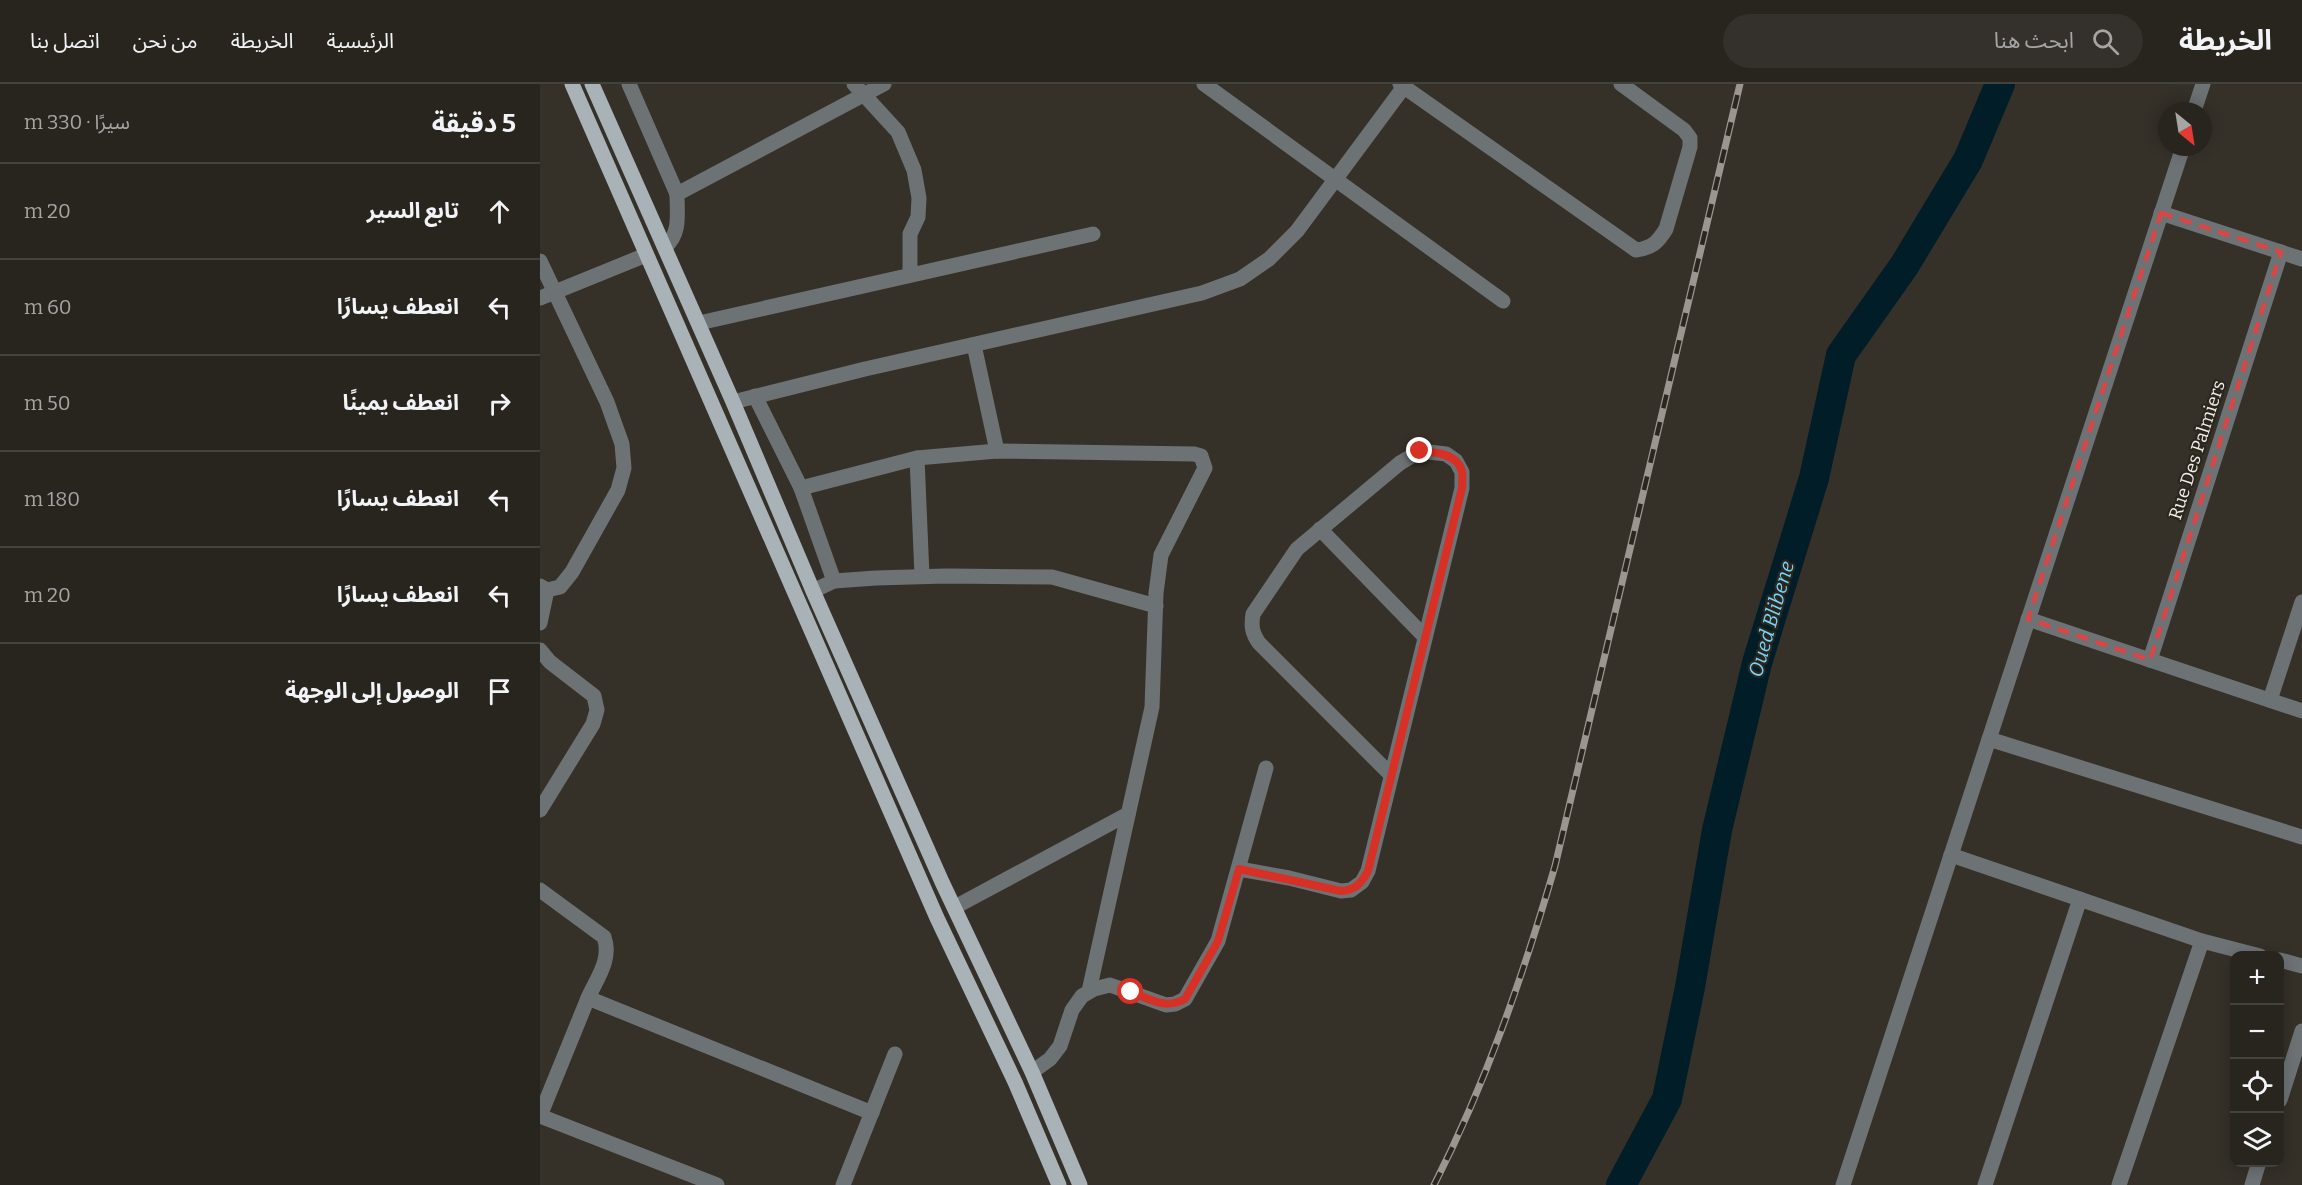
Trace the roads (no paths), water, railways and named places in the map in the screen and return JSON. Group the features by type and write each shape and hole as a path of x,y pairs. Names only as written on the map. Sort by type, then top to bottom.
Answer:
{"main road":[{"path":"572,84 941,926 1015,1082 1059,1185"},
{"path":"592,84 699,323 813,591 955,908 1032,1072 1080,1185"},
{"path":"648,234 664,245 668,257 662,264 653,264 645,254 648,234"},
{"path":"934,908 938,900 942,898 955,908 957,925 951,928 941,926"}],"street":[{"path":"629,84 676,194 676,233 673,241 664,245"},
{"path":"676,194 859,89 884,84"},
{"path":"1204,84 1503,301"},
{"path":"733,402 1202,293 1240,279 1269,259 1297,231 1336,181 1403,85 1636,250 1647,249 1659,241 1666,229 1690,147 1690,138 1684,130 1621,84"},
{"path":"2197,102 2203,84"},
{"path":"859,89 898,132 914,170 918,217 910,234 910,275"},
{"path":"1843,1185 2180,156"},
{"path":"2161,213 2302,259"},
{"path":"699,323 1093,234"},
{"name":"Rue Des Palmiers","path":"2150,660 2281,252"},
{"path":"546,295 645,254"},
{"path":"540,261 546,295 607,402 622,444 624,468 618,490 572,572 560,587 543,588 540,623"},
{"path":"974,345 997,451"},
{"path":"755,396 801,488 834,581"},
{"path":"801,488 917,458 997,451 1194,454 1201,456 1205,468 1161,555 1156,606 1152,706 1089,991"},
{"path":"1239,869 1341,891 1351,890 1362,882 1368,871 1462,488 1462,472 1456,461 1446,454 1420,451 1400,463 1297,549 1253,614 1251,625 1259,643 1391,775"},
{"path":"917,458 922,576"},
{"path":"1320,529 1425,637"},
{"path":"813,591 834,581 922,576 1052,577 1156,606"},
{"path":"2270,700 2302,602"},
{"path":"2028,619 2302,711"},
{"path":"540,650 550,662 594,696 597,710 593,724 540,810"},
{"path":"1989,739 2302,837"},
{"path":"1032,1072 1050,1059 1060,1046 1072,1010 1082,996 1089,991 1110,985 1166,1005 1185,999 1218,941 1266,768"},
{"path":"955,908 1128,814"},
{"path":"1951,855 2202,941 2241,951"},
{"path":"540,890 604,937 608,948 606,959 540,1116 717,1185"},
{"path":"1985,1185 2080,899"},
{"path":"2119,1185 2202,941"},
{"path":"2284,961 2302,966"},
{"path":"588,998 872,1113"},
{"path":"2284,1088 2302,1031"},
{"path":"843,1185 895,1054"},
{"path":"2252,1185 2257,1167"}],"waterway":[{"name":"Oued Blibene","path":"1621,1185 1667,1099 1690,987 1717,830 1757,663 1814,478 1841,355 1904,266 1968,160 2000,84"}],"railway":[{"path":"1434,1185 1487,1068 1530,948 1555,866 1740,84"}]}
